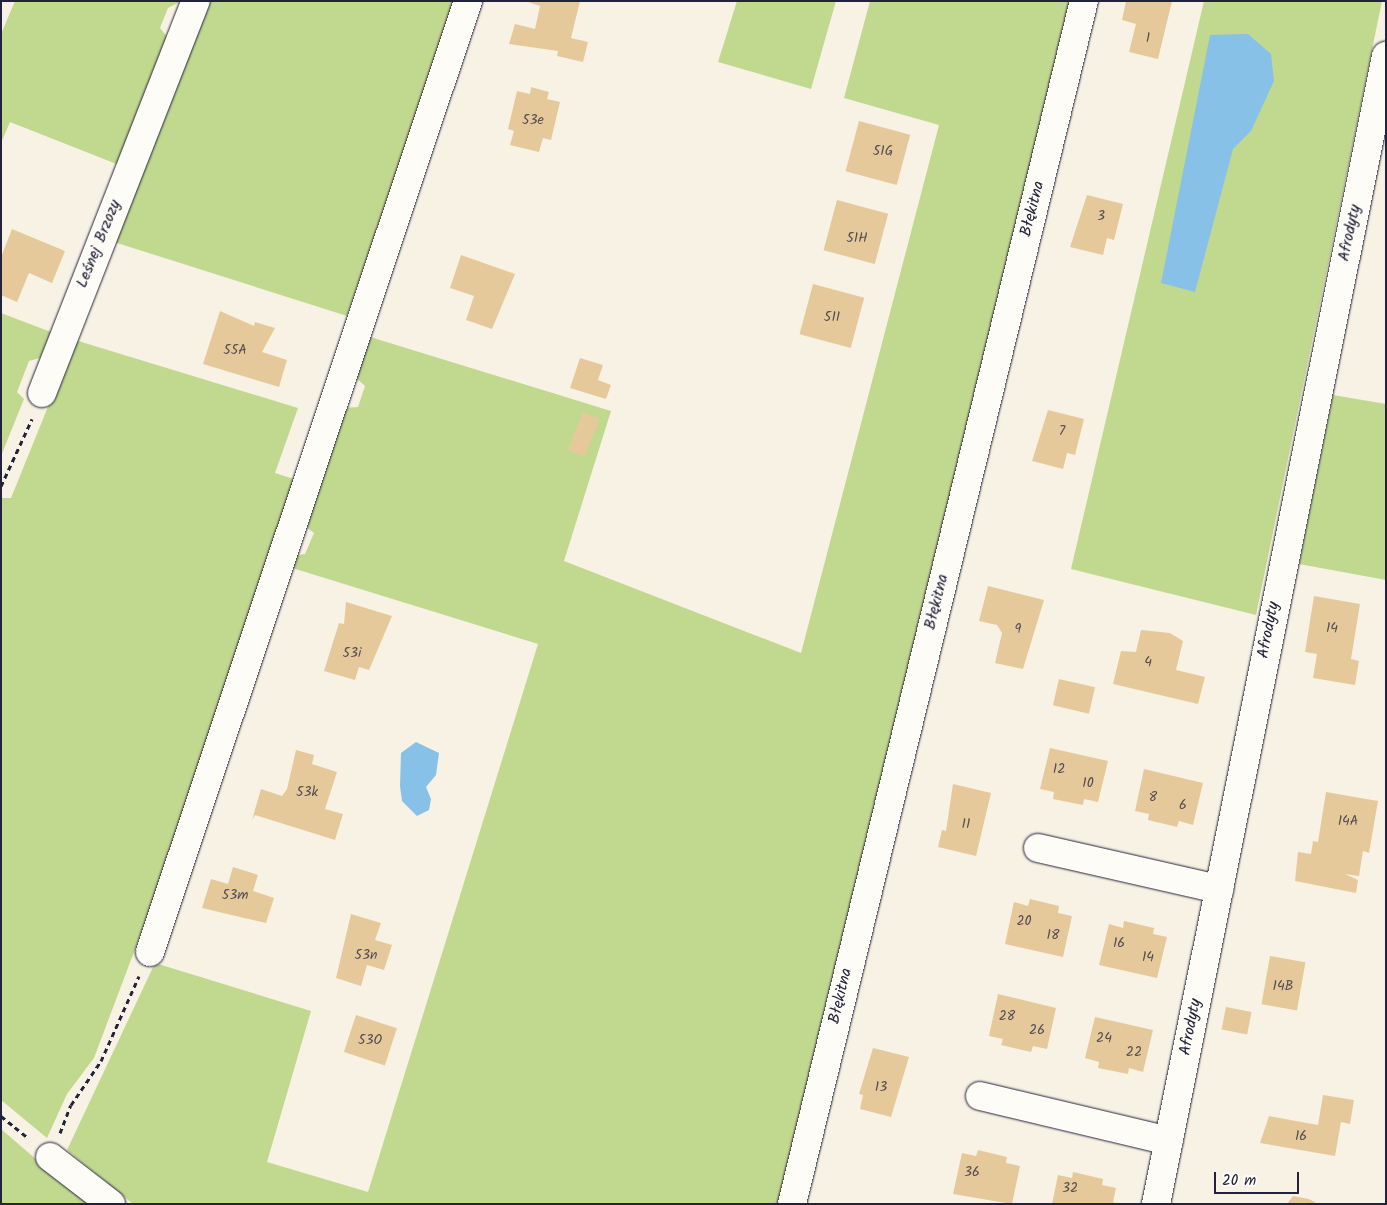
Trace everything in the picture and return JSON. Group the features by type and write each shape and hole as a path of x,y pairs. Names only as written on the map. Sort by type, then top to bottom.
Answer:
{"street":[{"name":"Leśnej Brzozy","path":"42,393 196,1"},
{"path":"150,952 468,1"},
{"name":"Błękitna","path":"792,1204 1084,1"},
{"name":"Afrodyty","path":"1156,1204 1386,56"},
{"path":"1038,848 1219,889"},
{"path":"980,1096 1169,1141"},
{"path":"50,1157 111,1204"}],"path":[{"path":"1,486 42,393"},
{"path":"1,1116 50,1157 71,1106 101,1061 150,952"}],"green space":[{"path":"15,1 182,1 168,8 160,28 168,38 119,165 10,122 1,143 1,34"},
{"path":"210,1 455,1 347,316 114,242"},
{"path":"737,1 836,1 811,89 718,62"},
{"path":"870,1 1074,1 781,1204 133,1204 67,1150 155,963 311,1011 267,1162 368,1192 538,644 289,567 293,556 305,554 314,533 302,524 343,408 358,407 365,386 354,376 367,336 611,411 564,561 801,653 939,125 844,98"},
{"path":"1204,1 1382,1 1256,615 1071,569"},
{"path":"1,313 51,332 40,358 29,361 17,392 24,399 1,456"},
{"path":"75,340 298,408 275,473 300,481 186,814 94,1058 67,1094 47,1138 1,1100 1,498 11,498"},
{"path":"1333,395 1386,404 1386,580 1299,564"},
{"path":"1,1129 88,1204 1,1204"}],"water":[{"path":"1248,34 1271,54 1274,81 1251,131 1233,149 1195,292 1161,283 1210,35"},
{"path":"416,742 439,753 436,775 426,787 431,799 429,810 417,816 402,801 400,786 401,753"}],"building":[{"path":"525,1 580,1 571,38 588,42 583,62 557,56 558,51 509,44 515,24 535,29 540,6"},
{"path":"1126,1 1172,1 1158,59 1129,52 1136,24 1122,20"},
{"path":"531,87 549,92 547,99 560,102 551,140 543,138 539,152 510,145 514,131 508,129 517,91 530,94"},
{"path":"859,121 910,135 897,185 846,171"},
{"path":"1087,195 1123,204 1114,240 1107,238 1103,255 1070,247"},
{"path":"837,200 888,214 875,264 824,250"},
{"path":"12,229 65,251 52,283 29,273 17,302 1,295 1,257"},
{"path":"461,255 515,274 492,329 466,320 474,296 450,288"},
{"path":"813,284 864,298 851,348 800,334"},
{"path":"220,311 254,326 255,322 275,328 262,352 287,360 279,387 203,364"},
{"path":"580,358 603,365 598,380 611,385 606,399 570,388"},
{"path":"1048,410 1084,419 1075,455 1067,453 1063,469 1032,461"},
{"path":"583,412 600,419 584,457 568,450"},
{"path":"988,586 1044,600 1023,669 995,663 1002,633 997,625 979,621"},
{"path":"1314,596 1360,604 1351,659 1359,661 1355,685 1313,678 1317,654 1305,652"},
{"path":"346,602 392,616 369,670 359,667 355,680 324,671 339,623 344,624"},
{"path":"1141,630 1170,633 1183,641 1176,670 1205,677 1198,704 1113,684 1121,651 1136,652"},
{"path":"1059,679 1095,687 1089,714 1053,705"},
{"path":"1050,748 1108,761 1098,802 1084,799 1083,805 1053,799 1054,792 1040,789"},
{"path":"296,750 314,755 312,764 337,772 325,809 343,814 335,840 255,815 252,820 261,789 282,796 287,789"},
{"path":"1144,769 1203,783 1193,825 1179,821 1177,827 1148,820 1149,814 1135,811"},
{"path":"953,784 991,793 976,856 938,847 942,830 946,831"},
{"path":"1326,792 1378,801 1369,853 1363,851 1359,876 1345,874 1358,880 1356,893 1295,881 1298,852 1311,854 1313,841 1318,842"},
{"path":"233,867 258,875 253,891 274,898 266,923 202,908 211,879 228,884"},
{"path":"1030,899 1059,906 1058,913 1072,916 1063,957 1005,944 1014,902 1028,906"},
{"path":"351,914 381,923 375,940 392,945 384,970 367,965 361,986 336,978"},
{"path":"1124,921 1154,928 1153,934 1167,937 1157,978 1099,965 1109,924 1123,928"},
{"path":"1270,956 1305,962 1297,1011 1261,1004"},
{"path":"998,994 1056,1008 1047,1049 1033,1046 1031,1052 1001,1045 1003,1039 989,1036"},
{"path":"1226,1007 1252,1012 1247,1035 1222,1030"},
{"path":"356,1015 397,1028 385,1065 344,1052"},
{"path":"1095,1017 1153,1030 1143,1072 1129,1068 1128,1074 1098,1068 1099,1062 1085,1058"},
{"path":"873,1048 909,1057 891,1117 860,1109 863,1095 859,1094"},
{"path":"1323,1095 1354,1100 1350,1124 1341,1122 1335,1156 1260,1143 1269,1116 1318,1125"},
{"path":"978,1150 1007,1157 1006,1163 1020,1166 1012,1204 953,1194 962,1153 976,1156"},
{"path":"1073,1172 1103,1179 1102,1185 1116,1188 1113,1202 1118,1204 1052,1204 1058,1175 1072,1178"},
{"path":"1293,1196 1309,1199 1318,1204 1287,1204"}]}
